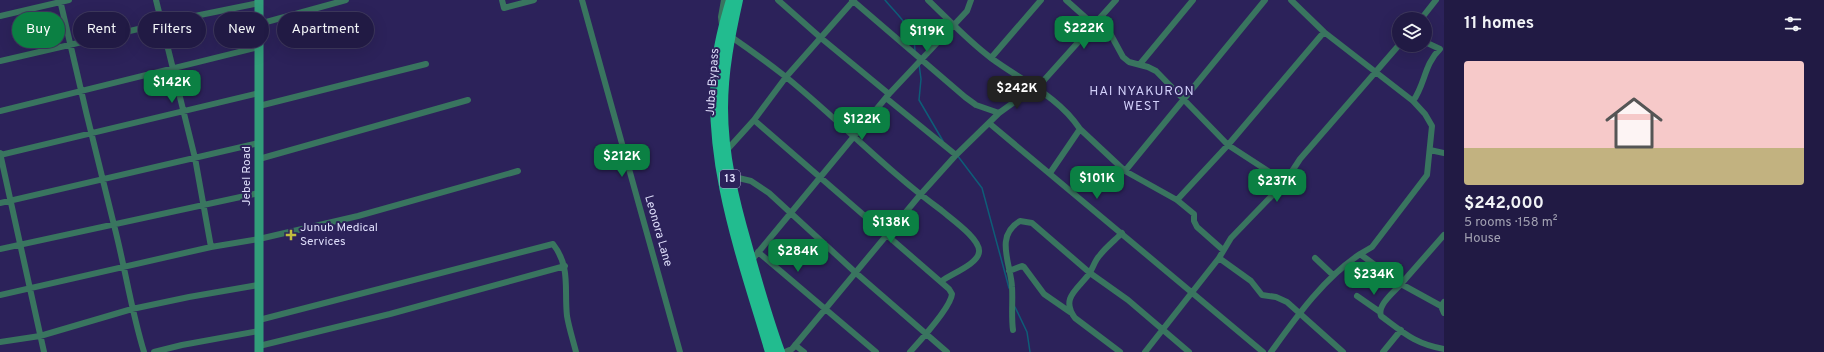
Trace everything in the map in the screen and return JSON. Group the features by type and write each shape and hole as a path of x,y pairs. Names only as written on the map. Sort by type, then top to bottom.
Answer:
{"main road":[{"name":"Juba Bypass","path":"731,0 727,33 723,95 723,120 726,151 736,210 762,299 780,352"},
{"name":"Juba Bypass","path":"738,0 718,56 715,86 716,128 719,160 729,215 770,352"},
{"name":"Jebel Road","path":"259,48 259,349"}],"street":[{"path":"0,16 69,0"},
{"path":"156,0 159,12"},
{"path":"269,21 346,0"},
{"path":"502,0 504,8 534,0"},
{"name":"Leonora Lane","path":"582,0 680,352"},
{"path":"724,0 721,17 727,33 786,77 920,195 962,226 969,233 979,248 978,256 967,266 942,281"},
{"path":"778,0 956,155"},
{"path":"726,151 754,120 786,77 853,0 976,105 999,113"},
{"path":"928,0 954,26 991,58 1036,87 1057,104 1075,121 1080,129 1125,171 1177,200 1194,214 1194,221 1197,227 1223,250"},
{"path":"752,261 790,212 888,96 967,11 971,0"},
{"path":"991,58 1041,0"},
{"path":"1066,0 1094,26 1104,29 1111,35 1123,57 1129,62 1140,64 1156,71 1228,145 1285,182"},
{"path":"785,352 792,349 920,195 956,155 999,113 1036,87 1094,26 1116,0"},
{"path":"1140,64 1193,0"},
{"path":"1125,171 1183,98 1265,0"},
{"path":"1271,352 1298,313 1333,275 1372,246 1426,178 1432,126 1425,114 1413,101 1324,32 1290,0"},
{"path":"1427,12 1436,0"},
{"path":"60,1 102,179 115,225 132,309 144,352"},
{"path":"206,13 259,2"},
{"path":"0,61 138,28"},
{"path":"1177,200 1228,145 1324,32"},
{"path":"1413,101 1433,56 1442,48 1432,44"},
{"path":"168,48 195,158 202,205 211,247"},
{"path":"0,111 255,48"},
{"path":"1145,352 1219,258 1231,238 1285,182 1300,159 1393,52"},
{"path":"259,106 426,64"},
{"path":"44,352 0,154 259,93"},
{"path":"259,159 468,100"},
{"path":"754,120 820,176 886,236 942,281 949,289 952,297 926,334 910,352"},
{"path":"989,122 1122,232 1263,352"},
{"path":"1050,173 1080,129"},
{"path":"0,203 259,143"},
{"path":"1430,150 1444,153"},
{"path":"0,295 211,247 259,239 358,216 518,171"},
{"path":"730,176 751,181 768,193 856,273 947,352"},
{"path":"0,249 259,193"},
{"path":"1013,330 1011,310 1012,284 1005,247 1006,239 1016,223 1020,220 1032,223 1090,273 1128,300 1189,352"},
{"path":"1070,312 1070,296 1090,273 1100,254 1122,232"},
{"path":"1380,312 1381,306 1444,236"},
{"path":"259,320 553,244 561,254 565,266 567,316 576,352"},
{"path":"758,252 876,352"},
{"path":"1360,254 1401,284 1443,304 1444,312"},
{"path":"1219,258 1250,281 1262,295 1282,299 1343,352"},
{"path":"1314,258 1333,275"},
{"path":"259,349 565,266"},
{"path":"1010,271 1022,266 1024,267 1044,294 1070,312 1075,318 1120,352"},
{"path":"0,342 40,336 132,309 258,285"},
{"path":"1357,296 1380,312 1381,316 1412,339 1426,346 1444,349"},
{"path":"1383,352 1401,330"},
{"path":"154,352 182,345 259,332"},
{"path":"795,345 804,352"}],"waterway":[{"path":"885,0 909,29 915,51"},
{"path":"919,64 921,79 919,100 943,141"},
{"path":"957,155 982,188 1009,288"},
{"path":"1015,307 1027,332 1030,352"}],"place":[{"name":"Junub Medical Services","path":"291,235"}],"district":[{"name":"HAI NYAKURON WEST","path":"1142,100"}]}
